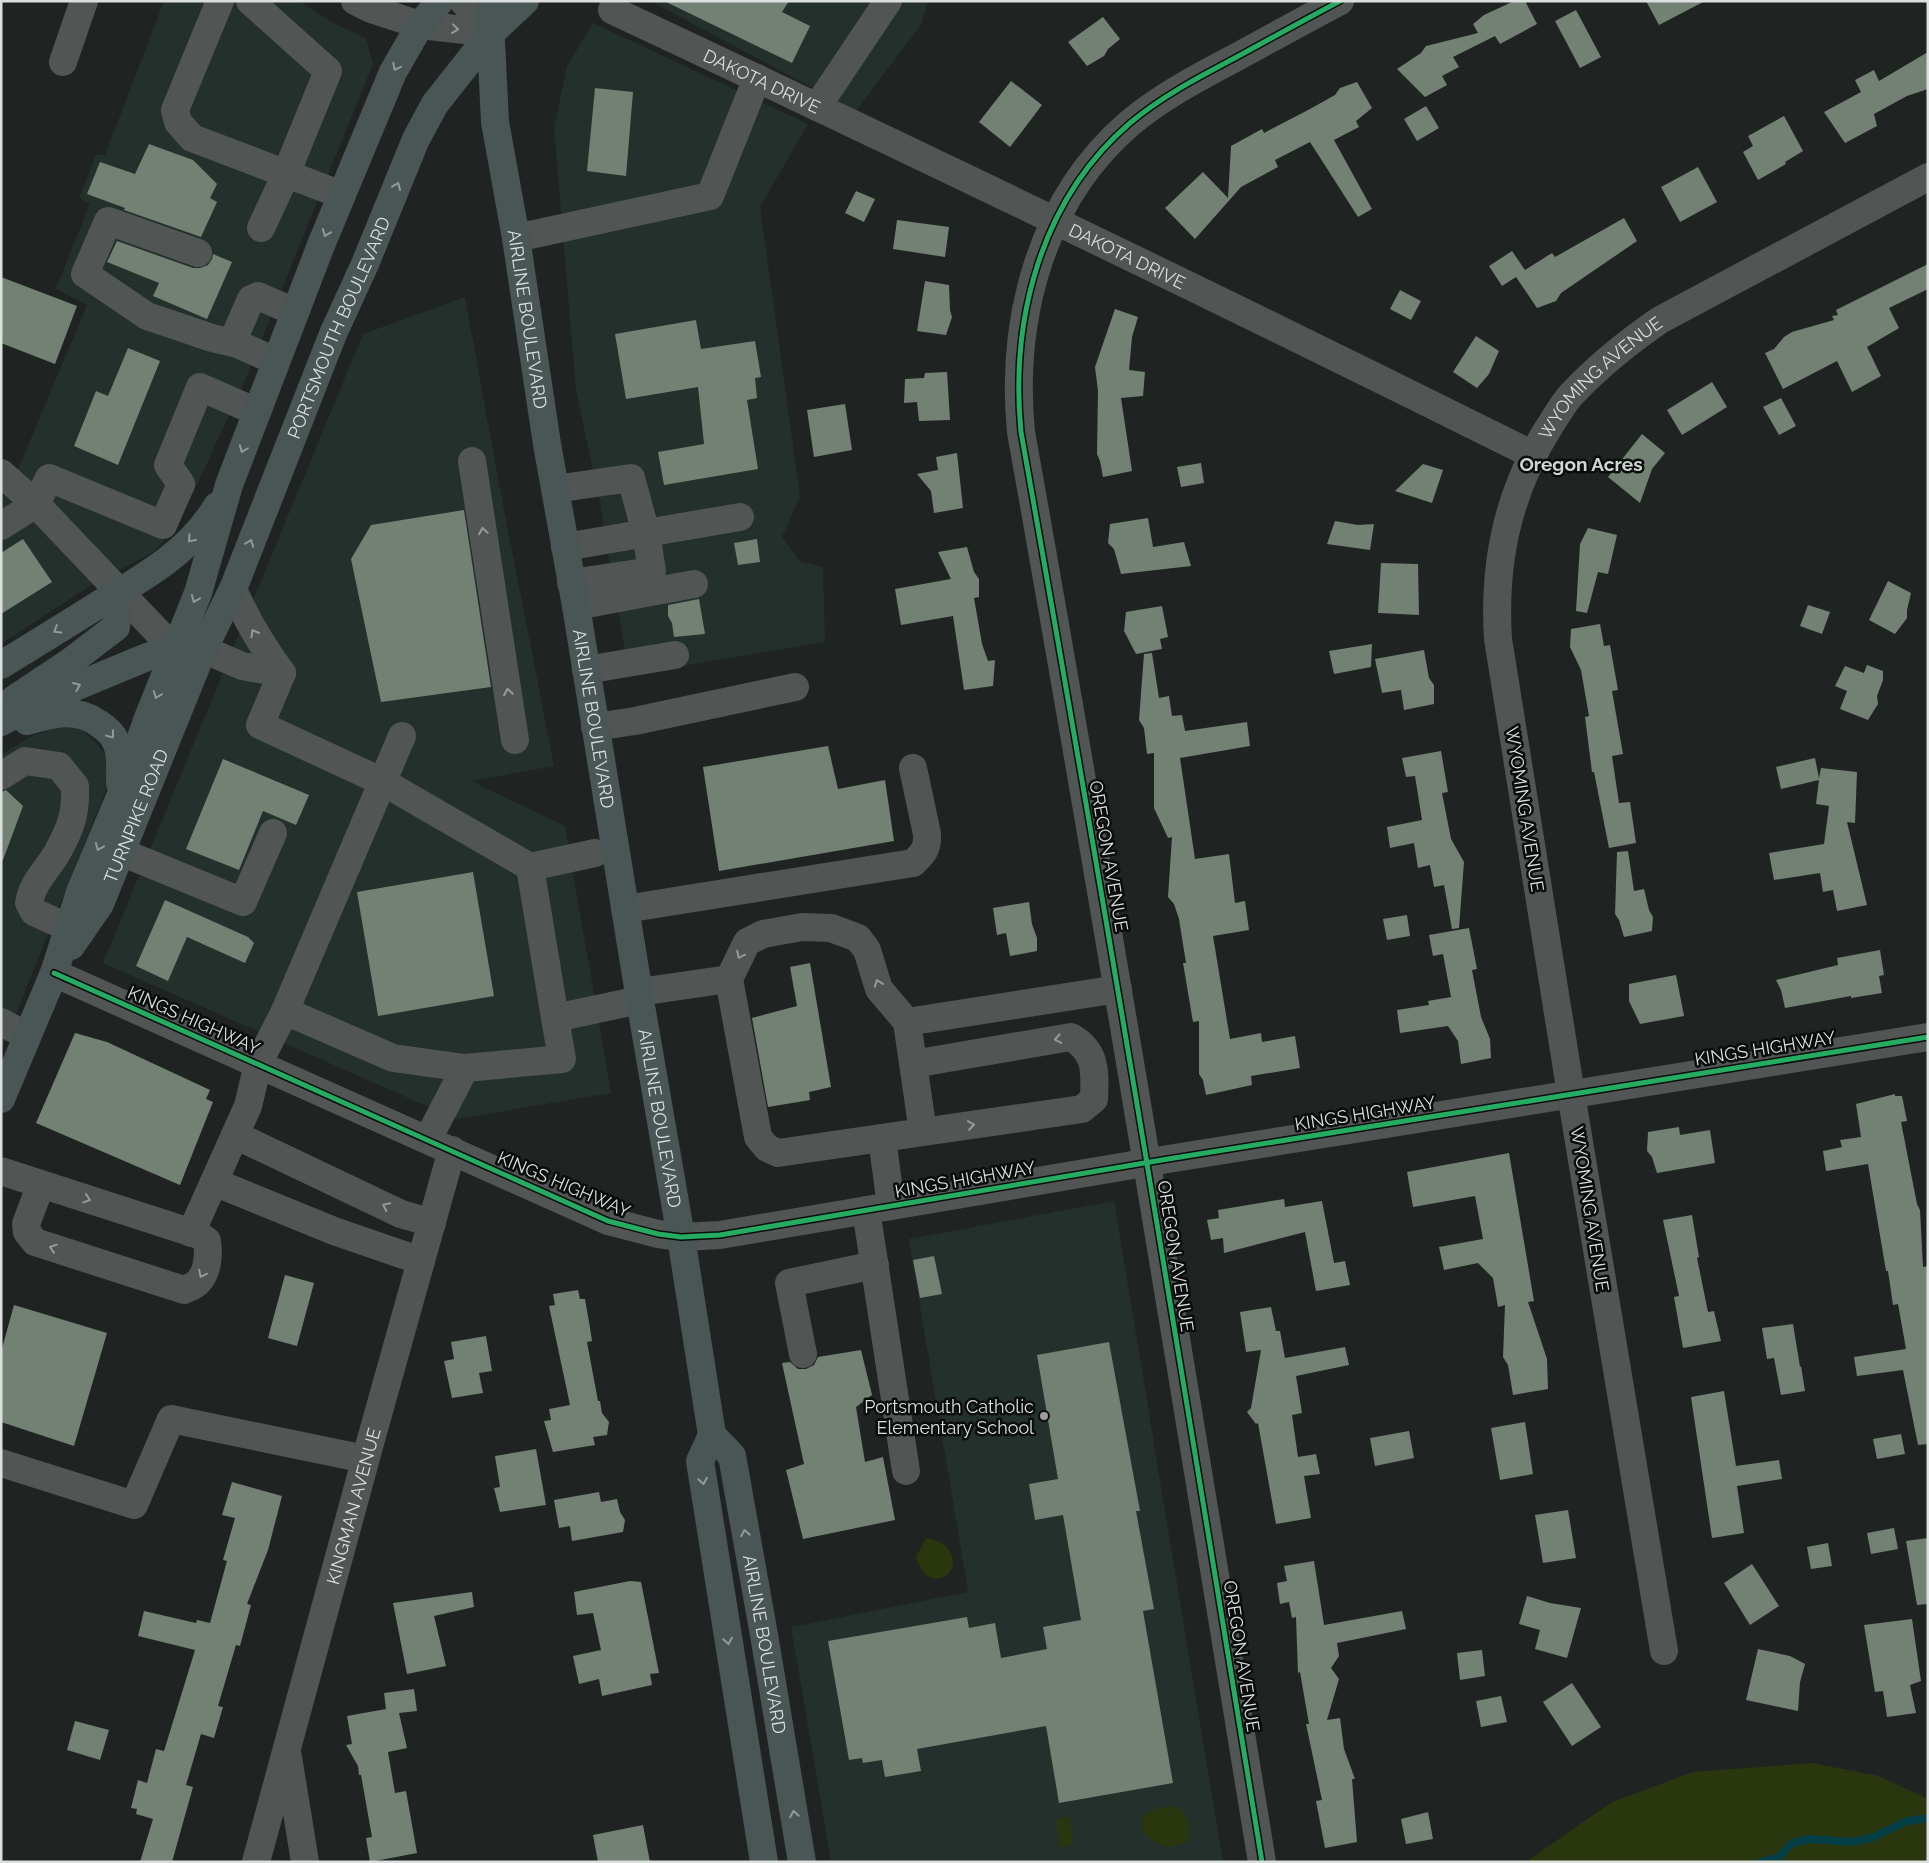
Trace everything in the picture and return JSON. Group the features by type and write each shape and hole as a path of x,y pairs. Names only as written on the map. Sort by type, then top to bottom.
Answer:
{"main road":[{"path":"174,649 198,593 229,485 342,195 393,72 420,25 440,1"},
{"name":"AIRLINE BOULEVARD","path":"489,1 496,122 516,238 547,444 574,594 712,1435 700,1461 743,1742 764,1862"},
{"name":"PORTSMOUTH BOULEVARD","path":"202,652 233,589 333,334 366,264 416,139 435,104 491,33 525,1"},
{"path":"1,665 160,567 187,544 210,516 229,485"},
{"path":"1,708 76,658 116,627 117,615 114,596"},
{"path":"1,722 62,692 147,657 174,649 202,652"},
{"name":"TURNPIKE ROAD","path":"1,1099 6,1071 27,1036 54,972 74,931 80,892 120,797 174,649"},
{"name":"TURNPIKE ROAD","path":"74,931 100,904 202,652"},
{"path":"1,727 55,713 71,712 93,719 105,728 115,740 120,756 120,797"},
{"name":"AIRLINE BOULEVARD","path":"712,1435 732,1456 802,1862"},
{"path":"743,1742 781,1736"}],"street":[{"path":"62,62 84,1"},
{"path":"220,1 175,110 178,122 192,138 342,195"},
{"path":"250,1 328,71 286,174 261,228"},
{"path":"355,1 371,9 420,25 491,33"},
{"path":"463,1 491,33"},
{"path":"817,107 888,1"},
{"name":"OREGON AVENUE","path":"1262,1862 1132,1072 1021,432 1018,402 1019,352 1027,303 1040,255 1055,221 1078,182 1099,155 1130,123 1165,97 1340,1"},
{"name":"DAKOTA DRIVE","path":"612,10 1055,221 1533,455"},
{"path":"516,238 710,196 757,78"},
{"name":"WYOMING AVENUE","path":"1664,1651 1571,1094 1498,639 1496,604 1499,561 1510,510 1533,455 1542,439 1569,397 1622,347 1660,320 1928,177"},
{"path":"198,253 108,220 85,274 147,316 212,338 237,344 276,361"},
{"path":"237,344 234,338 251,299 258,296 296,312"},
{"path":"1,526 36,504 49,478 163,525 181,484 168,465 200,387 257,412"},
{"path":"472,461 515,740"},
{"path":"1,473 36,504 114,596 174,649"},
{"path":"555,489 630,478 646,533 652,570 574,594"},
{"path":"565,547 740,517"},
{"path":"574,594 694,584"},
{"path":"233,589 249,623 282,673"},
{"path":"202,652 212,653 242,666 282,673"},
{"path":"586,670 675,655"},
{"path":"282,673 260,725 382,782 530,867 595,853"},
{"path":"595,728 795,686"},
{"path":"191,1233 248,1106 258,1064 285,1011 402,736"},
{"path":"6,764 26,761 59,766 75,786 73,821 57,853 31,891 29,903 34,912 74,931"},
{"path":"625,909 913,863 923,854 927,842 913,768"},
{"path":"121,852 243,902 273,833"},
{"path":"285,1011 393,1058 465,1068 562,1059 530,867"},
{"path":"913,1064 1071,1037 1082,1044 1093,1061 1094,1099 1082,1110 778,1153 767,1148 758,1137 729,979 747,942 763,934 802,927 832,928 858,938 868,950 879,989 907,1022 922,1132"},
{"name":"KINGS HIGHWAY","path":"54,972 608,1221 681,1238 720,1236 1147,1163 1928,1037"},
{"path":"555,1018 640,996 729,979"},
{"path":"907,1022 1118,990"},
{"path":"1,1022 27,1036"},
{"path":"428,1139 465,1068"},
{"path":"1095,1080 1132,1072"},
{"path":"234,1135 401,1214 432,1222"},
{"path":"882,1138 875,1265 906,1471"},
{"name":"KINGMAN AVENUE","path":"256,1862 365,1459 452,1150"},
{"path":"1,1171 41,1184 191,1233 207,1241 209,1254 204,1272 197,1283 184,1290 35,1242 27,1232 26,1224 41,1184"},
{"path":"214,1182 334,1231 421,1261"},
{"path":"803,1354 789,1283 875,1265"},
{"path":"1,1463 134,1505 171,1419 365,1459"},
{"path":"287,1748 305,1862"}],"shaded area":[{"path":"164,1 299,1 335,24 366,38 373,64 243,385 190,500 176,524 155,551 93,584 1,644 1,489 4,491 19,467 87,305 56,289 90,203 79,198 96,155 105,155"},
{"path":"650,1 928,1 921,25 856,111"},
{"path":"593,23 808,124 760,207 800,496 782,537 799,561 823,567 825,642 629,675 600,504 576,389 554,129 567,66"},
{"path":"465,297 554,766 471,781 565,826 611,1093 456,1119 103,963 363,334"},
{"path":"60,726 79,727 99,747 109,762 106,790 1,1051 1,755 32,736"},
{"name":"Portsmouth Catholic Elementary School","path":"1114,1201 1223,1862 831,1862 791,1627 968,1592 909,1239"}],"green space":[{"path":"926,1538 944,1545 951,1554 953,1562 951,1570 945,1576 938,1579 930,1577 922,1570 916,1557"},
{"path":"1812,1763 1879,1776 1928,1799 1928,1862 1526,1862 1612,1802 1693,1772"},
{"path":"1176,1806 1188,1820 1188,1840 1169,1847 1158,1844 1142,1832 1143,1817 1146,1813 1150,1810"},
{"path":"1070,1817 1073,1845 1060,1847 1056,1819"}],"building":[{"path":"664,1 789,1 782,12 810,26 792,63"},
{"path":"1514,1 1525,1 1537,24 1500,44 1495,36 1453,57 1459,67 1442,76 1447,85 1425,97 1397,69 1421,53 1426,46 1478,33 1473,24 1484,15"},
{"path":"1646,1 1705,1 1659,25"},
{"path":"1576,10 1601,57 1580,68 1555,21"},
{"path":"1103,17 1120,39 1108,49 1104,56 1087,66 1068,42"},
{"path":"1928,52 1928,89 1907,96 1874,114 1877,126 1845,143 1824,112 1861,92 1855,80 1874,70 1879,81"},
{"path":"1011,81 1042,105 1010,147 979,122"},
{"path":"1357,82 1372,108 1356,121 1359,127 1334,140 1372,209 1358,217 1310,142 1275,160 1278,167 1241,187 1195,239 1165,208 1203,172 1228,198 1231,146 1262,129 1264,133 1335,95 1340,88"},
{"path":"595,88 633,92 626,176 587,171"},
{"path":"1426,106 1439,128 1417,141 1404,119"},
{"path":"1784,116 1803,151 1785,162 1786,164 1758,180 1743,152 1753,146 1748,136"},
{"path":"149,144 193,160 217,184 210,198 217,202 201,237 124,210 125,208 87,194 100,162 135,174"},
{"path":"1698,167 1717,202 1680,222 1661,187"},
{"path":"856,191 875,199 864,222 845,213"},
{"path":"1624,218 1637,241 1561,293 1556,301 1537,308 1516,277 1502,286 1489,266 1512,251 1525,270 1552,253 1555,257"},
{"path":"897,220 949,227 945,257 893,249"},
{"path":"117,241 193,268 208,265 213,254 232,262 207,319 153,296 159,283 107,262"},
{"path":"1928,264 1928,289 1889,308 1899,328 1867,347 1881,376 1852,392 1837,361 1783,389 1765,353 1774,349 1784,337 1792,332 1834,320 1832,316 1838,315 1836,310"},
{"path":"1,277 77,306 55,364 1,343"},
{"path":"925,281 949,285 952,317 946,335 917,331"},
{"path":"1400,290 1421,301 1411,320 1390,309"},
{"path":"1115,309 1138,317 1132,337 1129,370 1145,372 1143,396 1121,398 1132,471 1103,477 1097,454 1098,391 1095,367"},
{"path":"696,320 701,349 755,341 761,377 755,378 757,398 747,400 758,469 664,485 658,452 704,444 698,387 626,399 615,334"},
{"path":"1476,336 1499,351 1489,374 1477,388 1453,372"},
{"path":"128,348 160,361 118,465 74,446 96,391 108,396"},
{"path":"947,372 950,420 919,421 917,402 904,403 905,379 924,378 925,373"},
{"path":"1712,382 1727,407 1682,435 1667,410"},
{"path":"1781,398 1796,426 1779,435 1763,407"},
{"path":"845,404 852,450 814,457 807,410"},
{"path":"1642,434 1665,453 1652,469 1640,503 1608,477"},
{"path":"957,453 963,508 934,513 931,491 917,474 938,470 936,457"},
{"path":"1201,463 1204,483 1181,487 1177,467"},
{"path":"1423,464 1443,470 1432,503 1395,491"},
{"path":"464,510 491,687 381,702 351,559 371,525"},
{"path":"1148,518 1153,547 1184,542 1191,566 1121,574 1114,549 1108,543 1110,524"},
{"path":"1335,521 1358,525 1374,524 1370,550 1327,544"},
{"path":"1588,528 1617,535 1608,574 1598,572 1587,613 1576,611 1580,544"},
{"path":"23,539 52,582 1,614 1,553"},
{"path":"757,539 760,562 738,565 734,543"},
{"path":"967,547 974,572 979,579 979,597 974,598 982,644 988,661 995,660 993,686 964,690 953,616 901,625 895,589 951,579 938,552"},
{"path":"1381,563 1418,564 1419,615 1378,613"},
{"path":"1888,581 1911,593 1907,618 1895,634 1869,620"},
{"path":"699,599 705,634 674,637 672,623 668,616 668,605"},
{"path":"1808,605 1830,612 1822,634 1800,626"},
{"path":"1162,606 1168,637 1160,639 1162,649 1136,654 1124,631 1126,612"},
{"path":"1600,624 1604,646 1610,645 1618,690 1612,691 1623,754 1612,756 1619,803 1630,802 1636,843 1609,848 1594,772 1592,772 1585,717 1589,716 1581,670 1570,647 1571,629"},
{"path":"1372,644 1371,667 1334,674 1329,651"},
{"path":"1424,650 1429,678 1434,685 1434,704 1404,710 1401,690 1382,693 1375,659"},
{"path":"1152,653 1159,698 1169,696 1172,716 1182,715 1185,731 1247,722 1250,746 1180,758 1195,859 1229,854 1235,903 1245,901 1249,930 1213,936 1230,1039 1261,1033 1262,1042 1295,1036 1300,1068 1251,1076 1252,1085 1206,1095 1203,1080 1199,1074 1199,1021 1193,1022 1183,963 1186,963 1179,919 1174,904 1168,897 1172,837 1168,838 1154,808 1154,753 1147,754 1144,728 1139,720 1144,654"},
{"path":"1867,665 1883,671 1883,680 1877,696 1878,704 1868,720 1840,709 1847,691 1835,686 1845,666 1864,673"},
{"path":"828,746 838,789 885,780 894,841 719,871 703,767"},
{"path":"1441,751 1448,792 1442,793 1451,839 1464,862 1459,928 1452,929 1444,885 1434,887 1430,865 1418,868 1414,843 1390,848 1387,827 1422,820 1415,776 1406,777 1402,758"},
{"path":"1815,758 1819,778 1821,768 1857,772 1855,823 1847,822 1867,905 1837,911 1833,890 1823,892 1820,873 1774,880 1769,853 1824,844 1829,806 1816,804 1819,780 1781,789 1776,767"},
{"path":"223,759 309,795 296,825 263,811 239,870 186,849"},
{"path":"6,790 23,806 3,860 1,859 1,792"},
{"path":"1628,851 1634,891 1644,889 1649,910 1653,917 1652,931 1624,937 1619,920 1615,914 1617,852"},
{"path":"473,872 494,996 378,1016 357,892"},
{"path":"165,900 248,937 254,943 245,963 187,937 168,981 136,966"},
{"path":"1029,902 1032,924 1037,938 1037,951 1010,956 1006,933 997,935 993,908"},
{"path":"1407,915 1410,936 1387,940 1383,919"},
{"path":"1469,928 1477,969 1472,970 1481,1017 1490,1039 1491,1058 1461,1064 1458,1041 1448,1026 1400,1033 1397,1010 1429,1005 1428,1001 1451,997 1443,954 1433,956 1429,935"},
{"path":"1880,950 1884,975 1879,976 1882,993 1851,998 1851,996 1785,1008 1781,990 1776,980 1838,965 1837,958"},
{"path":"810,963 831,1087 809,1092 810,1100 768,1107 752,1018 797,1006 790,967"},
{"path":"1676,975 1684,1016 1640,1024 1629,1001 1629,984"},
{"path":"75,1033 107,1042 210,1090 206,1099 213,1102 180,1185 36,1123"},
{"path":"1895,1094 1895,1096 1902,1096 1907,1121 1901,1122 1917,1204 1920,1210 1923,1267 1928,1266 1928,1444 1918,1445 1903,1370 1857,1376 1854,1357 1906,1349 1898,1304 1893,1305 1888,1271 1886,1271 1868,1164 1826,1171 1823,1151 1842,1147 1840,1140 1861,1137 1856,1104"},
{"path":"1679,1127 1680,1135 1710,1130 1715,1163 1657,1173 1652,1157 1647,1151 1648,1132"},
{"path":"1509,1153 1534,1301 1528,1302 1547,1359 1548,1389 1513,1395 1508,1365 1503,1357 1505,1305 1498,1307 1493,1278 1478,1263 1444,1270 1439,1247 1483,1239 1475,1196 1413,1207 1407,1172"},
{"path":"1284,1199 1285,1207 1322,1201 1334,1263 1345,1261 1350,1285 1316,1291 1305,1232 1224,1253 1223,1238 1211,1240 1207,1220 1219,1218 1218,1210"},
{"path":"1692,1215 1699,1257 1697,1258 1708,1312 1714,1311 1721,1341 1683,1348 1674,1297 1679,1296 1663,1220"},
{"path":"934,1256 942,1294 920,1298 913,1260"},
{"path":"285,1275 314,1283 297,1346 268,1338"},
{"path":"578,1290 580,1299 585,1299 592,1341 587,1342 598,1401 600,1401 602,1413 609,1422 607,1435 593,1437 595,1445 553,1452 544,1421 551,1420 549,1409 570,1405 549,1306 555,1305 553,1294"},
{"path":"14,1305 107,1333 74,1446 1,1422 1,1352"},
{"path":"1271,1307 1276,1331 1280,1331 1285,1358 1345,1347 1349,1365 1296,1376 1302,1413 1292,1415 1298,1457 1316,1454 1320,1474 1304,1476 1311,1518 1276,1524 1258,1423 1256,1424 1247,1412 1251,1408 1261,1350 1246,1352 1240,1312"},
{"path":"1793,1324 1805,1391 1781,1395 1774,1358 1767,1359 1762,1328"},
{"path":"486,1336 492,1371 479,1373 483,1393 452,1398 444,1361 454,1359 451,1342"},
{"path":"1109,1342 1140,1511 1136,1511 1154,1609 1143,1611 1173,1783 1059,1803 1046,1726 917,1749 921,1771 885,1777 882,1760 863,1763 862,1758 849,1760 828,1641 967,1617 969,1628 995,1623 1001,1658 1047,1649 1043,1627 1081,1620 1063,1515 1035,1520 1029,1484 1058,1479 1037,1355"},
{"path":"861,1350 872,1395 856,1407 865,1462 883,1457 895,1520 803,1539 786,1470 804,1464 782,1363 790,1362 798,1369 806,1369 814,1365 818,1357"},
{"path":"1724,1391 1736,1466 1779,1460 1782,1479 1737,1486 1744,1533 1712,1538 1691,1397"},
{"path":"1525,1422 1533,1474 1500,1480 1491,1428"},
{"path":"1409,1431 1414,1458 1375,1466 1370,1438"},
{"path":"1901,1434 1905,1454 1877,1459 1873,1439"},
{"path":"536,1449 546,1505 500,1512 494,1488 500,1487 495,1456"},
{"path":"232,1482 282,1496 268,1550 247,1604 251,1605 240,1646 236,1645 218,1706 223,1707 214,1738 201,1734 186,1785 193,1787 172,1862 140,1862 153,1819 136,1814 137,1809 131,1808 138,1780 147,1783 156,1749 164,1751 195,1650 138,1636 144,1611 196,1623 197,1620 210,1623 227,1561 223,1560 235,1518 222,1515"},
{"path":"599,1492 601,1502 617,1499 620,1512 625,1520 623,1532 572,1541 570,1526 559,1528 554,1500"},
{"path":"1568,1510 1576,1558 1543,1563 1535,1515"},
{"path":"1894,1528 1898,1549 1871,1554 1867,1533"},
{"path":"1928,1538 1928,1604 1917,1605 1906,1541"},
{"path":"1828,1543 1832,1566 1811,1569 1807,1547"},
{"path":"1314,1561 1324,1625 1402,1611 1406,1629 1337,1643 1339,1656 1331,1668 1339,1679 1327,1720 1340,1718 1344,1749 1355,1779 1352,1779 1357,1842 1325,1848 1316,1801 1322,1800 1306,1724 1309,1724 1300,1672 1298,1673 1296,1617 1292,1618 1289,1602 1280,1604 1277,1583 1287,1581 1284,1566"},
{"path":"1752,1564 1779,1606 1750,1625 1724,1583"},
{"path":"630,1581 641,1582 659,1673 650,1674 652,1685 602,1696 599,1679 579,1684 573,1656 601,1650 593,1613 577,1615 574,1592"},
{"path":"472,1592 474,1607 434,1616 446,1666 407,1674 393,1603"},
{"path":"1527,1596 1550,1603 1581,1608 1567,1658 1535,1649 1540,1630 1519,1624"},
{"path":"1912,1619 1921,1681 1910,1685 1916,1713 1887,1717 1883,1691 1875,1692 1864,1625"},
{"path":"1758,1649 1790,1656 1805,1664 1800,1682 1798,1711 1746,1700"},
{"path":"1482,1650 1485,1676 1460,1680 1457,1653"},
{"path":"1572,1683 1601,1727 1572,1746 1543,1702"},
{"path":"414,1689 417,1711 399,1713 407,1748 388,1752 395,1793 406,1791 417,1853 370,1862 366,1838 372,1837 361,1775 359,1775 358,1766 346,1745 352,1744 347,1716 386,1709 384,1693"},
{"path":"1501,1696 1507,1722 1481,1727 1476,1701"},
{"path":"75,1721 109,1730 100,1760 67,1750"},
{"path":"1428,1812 1433,1839 1406,1844 1401,1819"},
{"path":"643,1825 650,1862 598,1862 593,1835"}],"waterway":[{"path":"1761,1862 1779,1857 1792,1843 1810,1839 1850,1842 1871,1838 1907,1821 1928,1818"}],"cycle path":[{"path":"1262,1862 1114,968 1021,432 1019,389 1021,347 1027,305 1038,264 1054,224 1074,187 1099,153 1130,123 1167,96 1340,1"},
{"path":"54,973 608,1221 658,1234 681,1237 720,1235 1168,1159 1928,1037"}],"place":[{"name":"Portsmouth Catholic Elementary School","path":"1044,1416"}],"district":[{"name":"Oregon Acres","path":"1581,464"}]}
